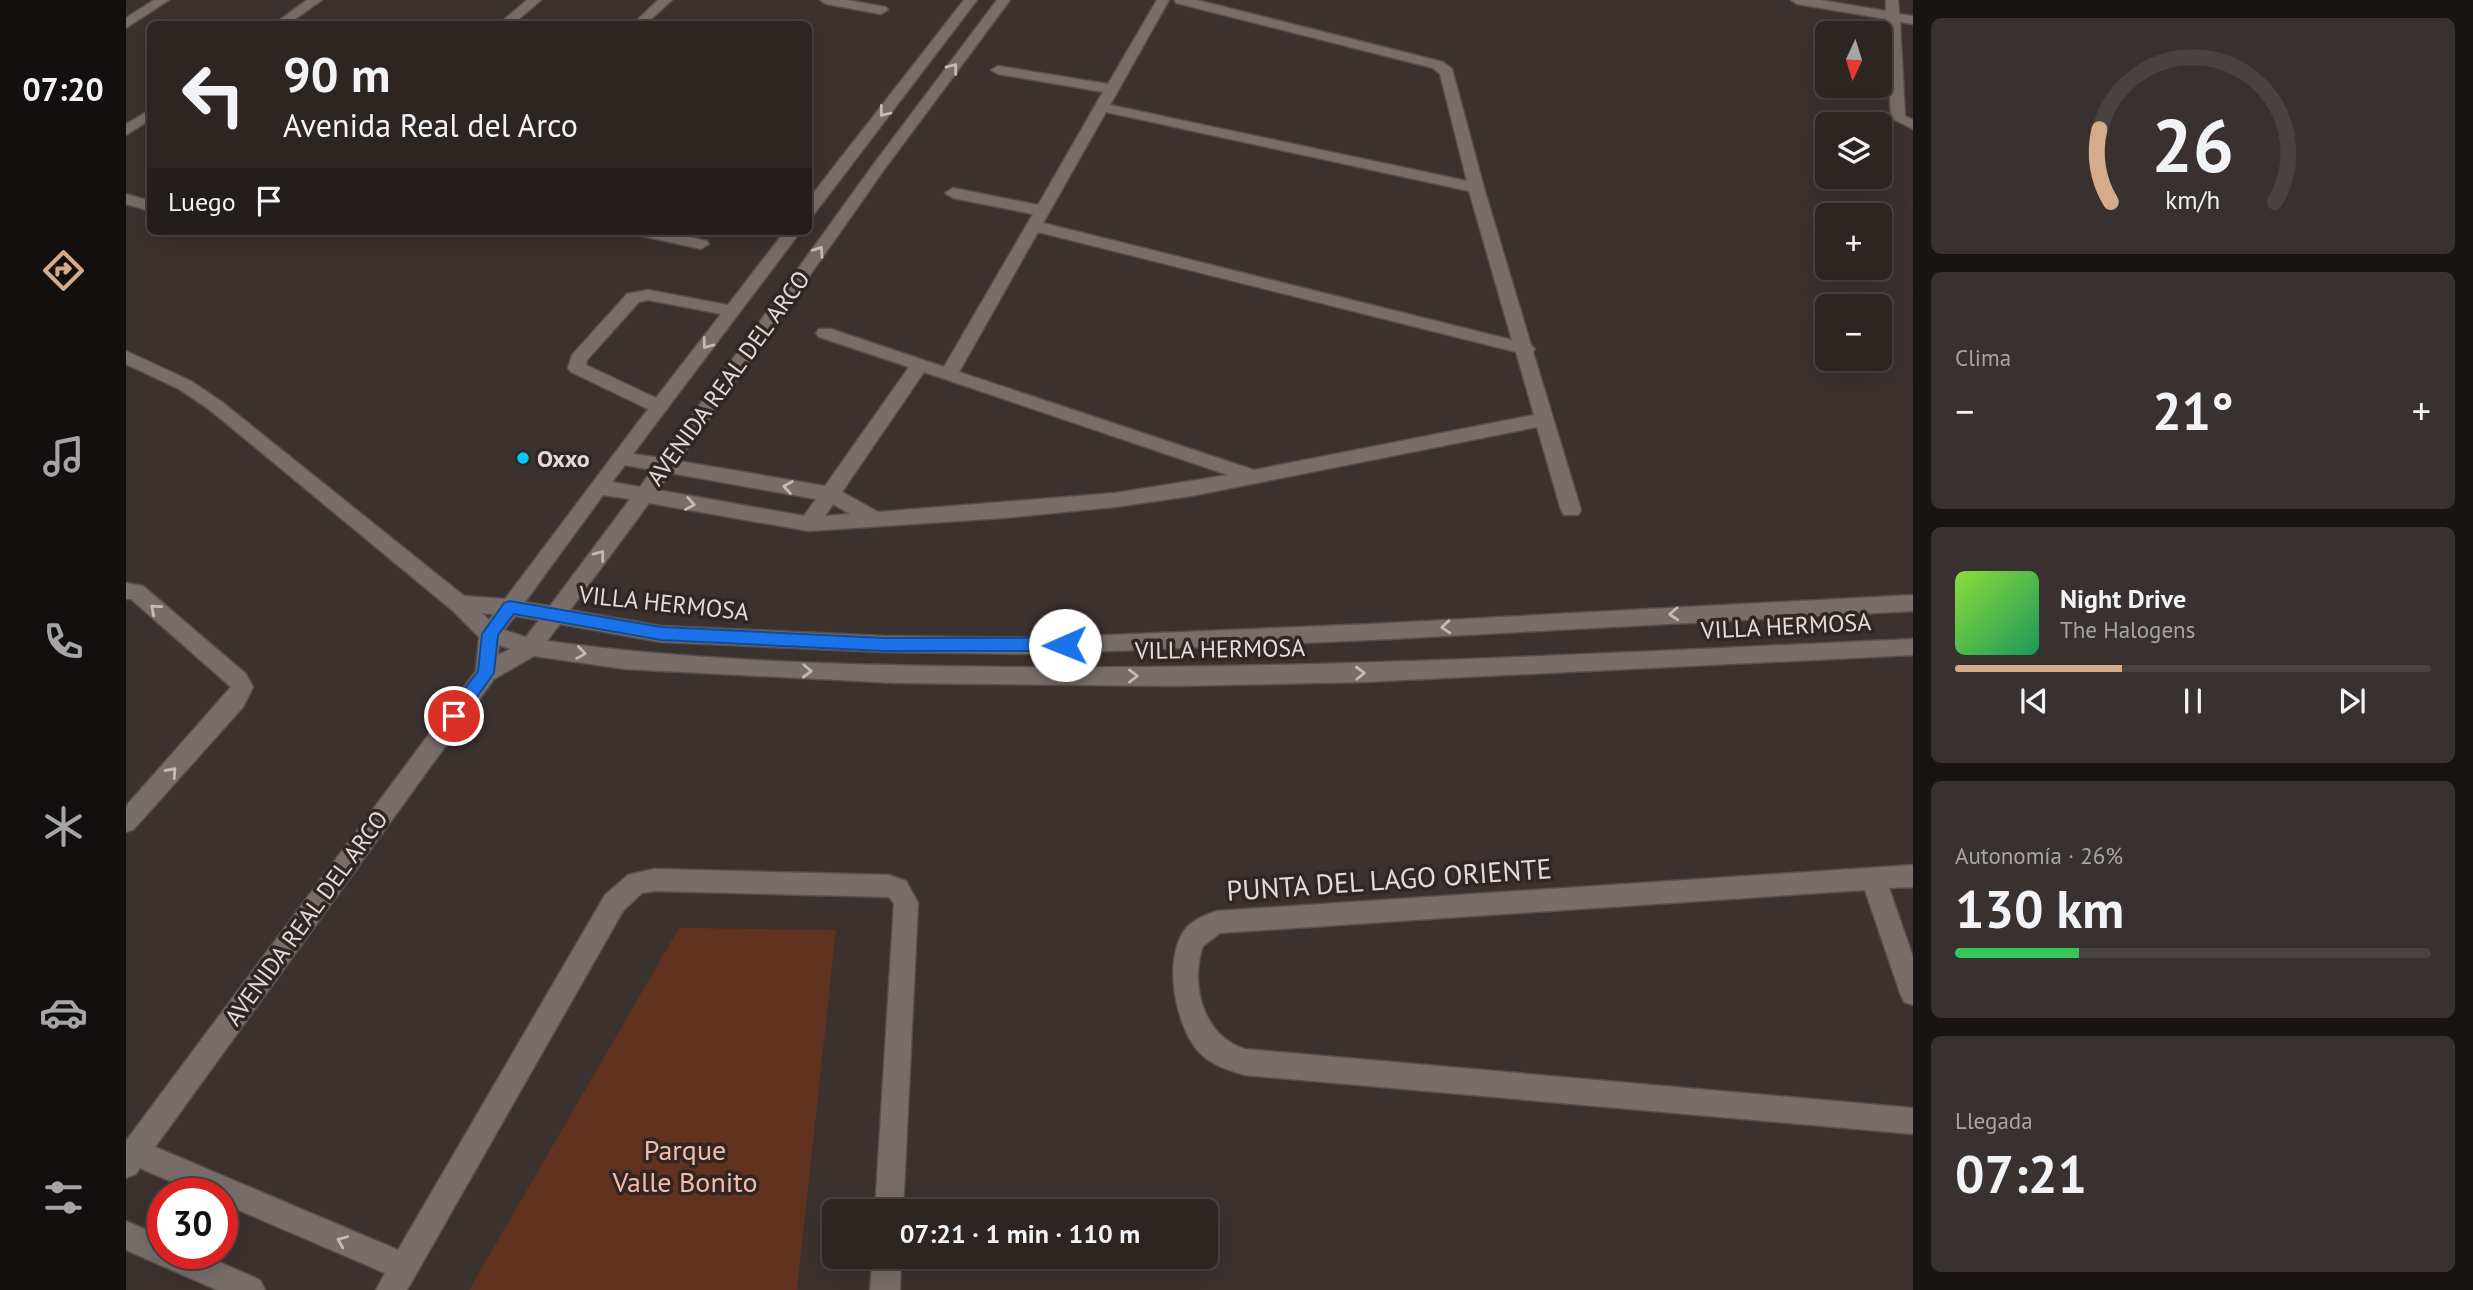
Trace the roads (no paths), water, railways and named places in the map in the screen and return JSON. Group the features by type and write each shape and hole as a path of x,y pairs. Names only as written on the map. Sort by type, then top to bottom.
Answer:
{"street":[{"path":"126,24 163,0"},
{"path":"284,21 316,0"},
{"path":"509,21 535,0"},
{"path":"642,21 666,0"},
{"path":"826,0 881,10"},
{"path":"812,206 971,0"},
{"name":"AVENIDA REAL DEL ARCO","path":"130,1158 486,673 531,647 644,496 881,164 1004,0"},
{"path":"949,374 1163,0"},
{"path":"1181,0 1438,65 1451,78 1476,188 1526,349 1571,510"},
{"path":"1797,0 1913,20"},
{"path":"1892,0 1898,118 1913,125"},
{"path":"998,70 1112,89"},
{"path":"1102,107 1476,188"},
{"path":"126,131 147,116"},
{"path":"850,157 881,164"},
{"path":"953,193 1043,211"},
{"path":"126,199 147,205"},
{"path":"1034,226 1526,349"},
{"path":"658,235 701,244"},
{"name":"AVENIDA REAL DEL ARCO","path":"490,634 620,457 790,235"},
{"path":"659,407 577,368 578,359 633,298 648,295 732,311"},
{"path":"825,333 1251,476"},
{"name":"VILLA HERMOSA","path":"126,357 185,385 216,405 459,604 490,634 531,647 625,660 729,667 896,674 1161,677 1364,673 1913,647"},
{"path":"809,524 920,364"},
{"path":"598,487 809,524 1003,511 1191,489 1545,419"},
{"path":"620,457 830,494 873,518"},
{"path":"126,591 136,592 238,680 242,687 235,701 126,822"},
{"name":"VILLA HERMOSA","path":"459,604 510,607 553,617 661,634 763,640 1039,646 1358,633 1913,603"},
{"path":"486,673 490,634"},
{"name":"PUNTA DEL LAGO ORIENTE","path":"1913,876 1217,922 1195,936 1186,964 1189,1001 1207,1042 1226,1056 1245,1062 1913,1121"},
{"path":"1873,877 1913,993"},
{"path":"130,1158 398,1279 614,903 636,883 653,880 889,886 902,894 906,903 890,1199"},
{"path":"126,1235 147,1244"},
{"path":"202,1269 250,1290"},
{"path":"885,1290 886,1269"}],"place":[{"name":"Oxxo","path":"523,458"}],"park label":[{"name":"Parque Valle Bonito","path":"685,1165"}]}
